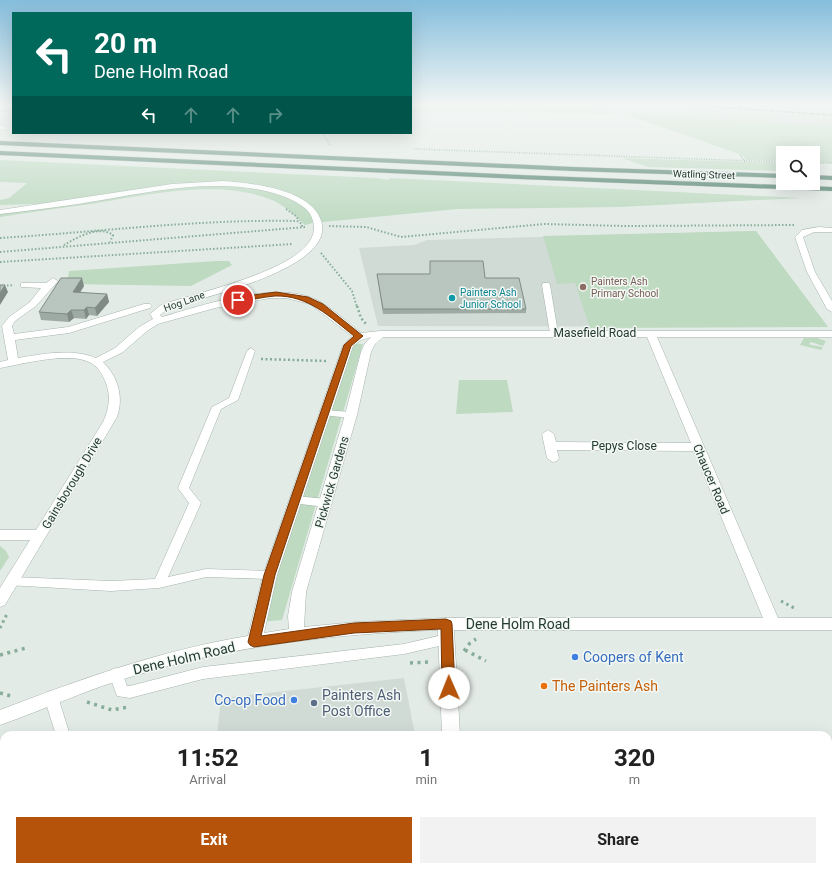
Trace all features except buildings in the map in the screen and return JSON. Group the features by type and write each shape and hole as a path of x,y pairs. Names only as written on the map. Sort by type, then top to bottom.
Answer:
{"highway":[{"name":"Watling Street","path":"58,146 573,169 776,176"},
{"name":"Watling Street","path":"0,153 512,177 832,189"},
{"path":"820,177 832,178"}],"street":[{"path":"0,212 161,188 226,184 254,187 290,196 312,210 318,226"},
{"name":"Hog Lane","path":"159,321 155,314 164,307 262,275 298,258 312,244 317,235 318,226"},
{"path":"832,230 817,229 803,233 799,237 811,272 832,309"},
{"path":"14,363 6,328 9,322 33,304 50,284 24,285"},
{"path":"0,365 67,357 84,358 96,362 119,350 143,329 159,321 232,301 261,296 286,294 305,299 317,304 359,336 349,344 342,362 270,575 254,642"},
{"path":"9,338 69,330 146,306"},
{"name":"Masefield Road","path":"359,336 380,334 554,333 832,334"},
{"name":"Chaucer Road","path":"650,333 773,624"},
{"name":"Pickwick Gardens","path":"297,635 296,616 299,592 351,415 369,344 380,334"},
{"name":"Gainsborough Drive","path":"0,601 113,414 116,402 114,392 108,376 96,362"},
{"name":"Pepys Close","path":"550,446 698,447"},
{"path":"0,535 41,535"},
{"name":"Dene Holm Road","path":"0,718 116,674 187,655 297,635 354,628 447,632 773,624 832,624"},
{"path":"447,632 451,731"}],"lane":[{"path":"546,285 554,333"},
{"path":"159,583 195,503 183,488 217,407 233,400 249,354"},
{"path":"325,413 351,415"},
{"path":"296,500 326,503"},
{"path":"11,582 111,586 159,583 206,573 270,575"},
{"path":"116,674 122,692 130,692 203,673 404,649 447,632"},
{"path":"51,698 62,731"}],"path":[{"path":"408,149 776,162"},
{"path":"740,155 745,162"},
{"path":"820,163 832,164"},
{"path":"0,238 71,234 125,227 253,220 297,221 301,223 302,227"},
{"path":"0,252 318,226 370,228 401,237 544,224 625,226 803,225"},
{"path":"62,246 94,232 111,233 113,235 110,242"},
{"path":"0,262 293,244"},
{"path":"316,249 352,291 361,318 370,329 380,334"},
{"path":"249,354 342,362"},
{"path":"777,598 798,610"},
{"path":"462,656 470,643 480,638"},
{"path":"0,655 26,648"},
{"path":"465,650 486,661"},
{"path":"403,664 435,662"},
{"path":"82,702 93,703 112,710 130,707"}],"shaded area":[{"name":"Painters Ash Primary School","path":"756,231 828,327 378,326 359,248 414,245 427,240"},
{"path":"404,678 414,731 217,731 221,698"}],"green space":[{"path":"715,146 832,146 832,163 820,162 820,146 776,146 776,161 746,160 742,155"},
{"path":"622,158 776,163 776,171 648,167"},
{"path":"0,160 377,178 389,180 389,178 801,198 620,207 458,209 322,222 313,207 297,198 269,189 202,183 64,203 0,205 0,200 9,198 27,183 0,182"},
{"path":"207,185 232,186 261,190 290,198 301,204 309,212 313,223 305,225 277,202 251,193 206,189 182,190 135,196 0,217 0,213 156,190"},
{"path":"756,231 828,327 590,328 575,283 557,284 543,236"},
{"path":"229,261 232,265 191,286 67,284 69,271"},
{"path":"804,338 817,338 826,341 823,346 811,342 809,344 823,347 821,350 800,345"},
{"path":"351,343 363,344 282,620 260,622"},
{"path":"459,380 507,380 513,412 456,414"},
{"path":"0,546 6,551 9,557 0,571"}],"place":[{"name":"Painters Ash Primary School","path":"583,287"},
{"name":"Painters Ash Junior School","path":"452,298"},
{"name":"Coopers of Kent","path":"575,657"},
{"name":"The Painters Ash","path":"544,686"},
{"name":"Co-op Food","path":"294,700"},
{"name":"Painters Ash Post Office","path":"314,703"}],"route":[{"path":"238,300 276,294 295,296 320,305 359,336 352,340 348,345 270,575 254,642 354,628 446,624 449,688"}]}
